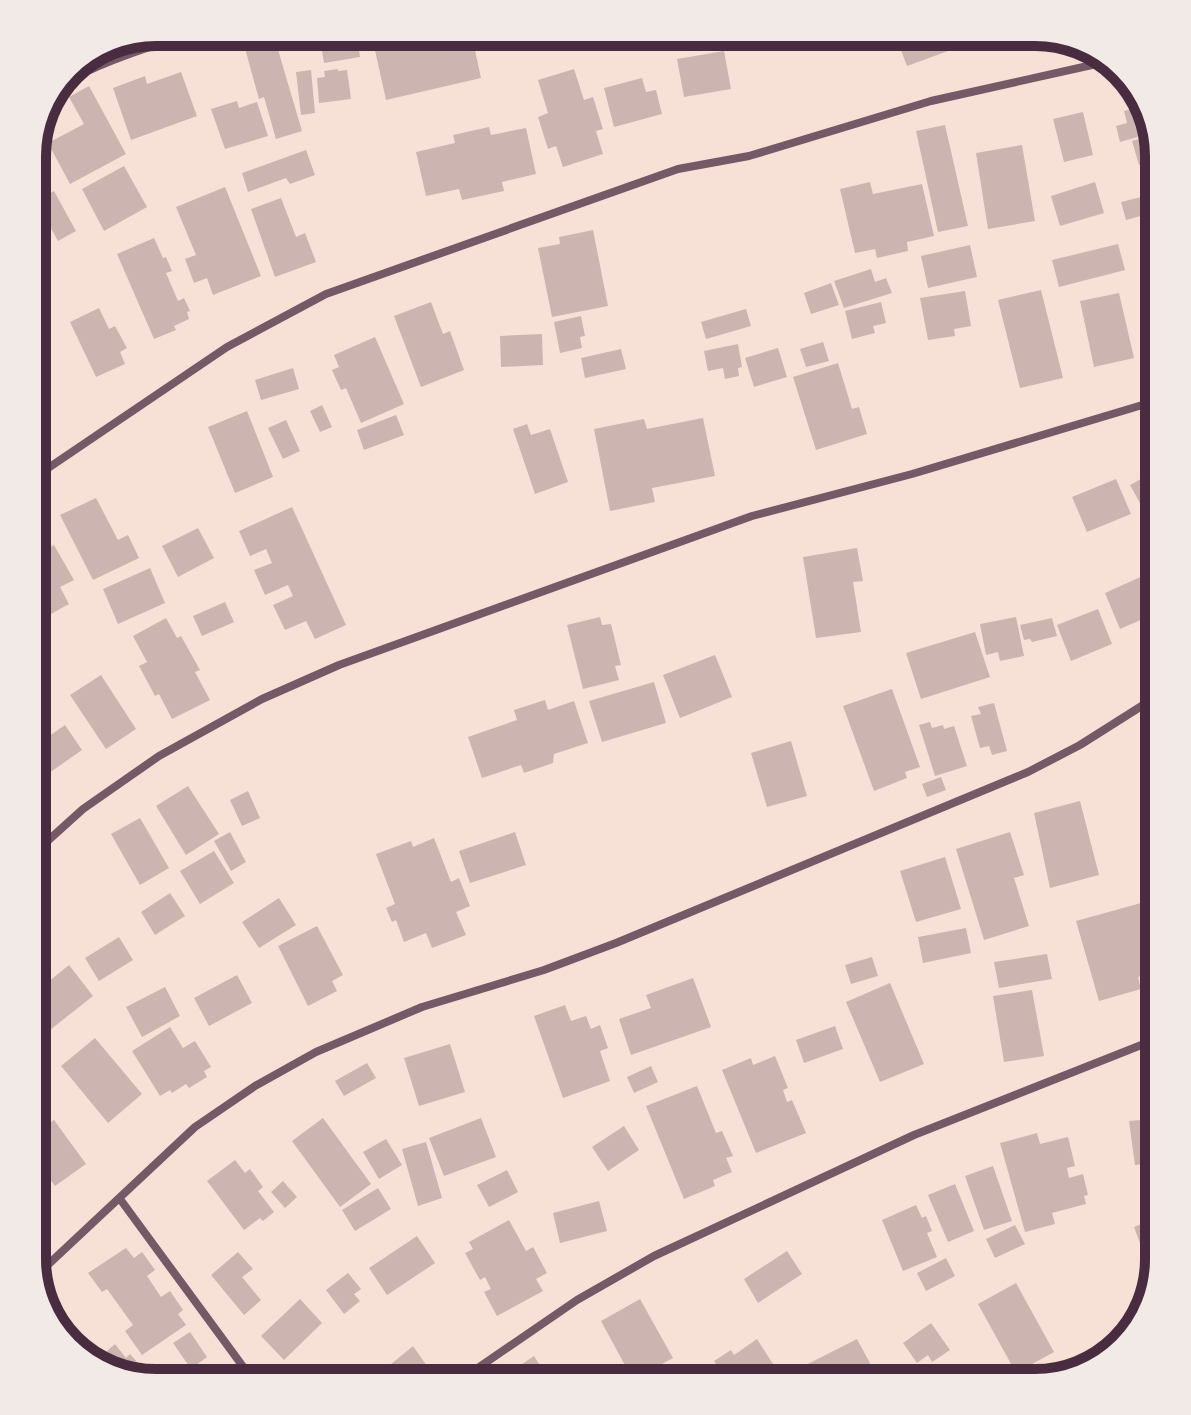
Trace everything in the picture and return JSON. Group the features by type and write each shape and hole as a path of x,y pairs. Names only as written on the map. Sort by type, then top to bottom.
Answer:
{"street":[{"path":"87,70 148,47"},
{"path":"46,470 227,347 326,294 678,169 749,156 931,101 1095,64"},
{"path":"46,842 83,809 159,756 262,699 339,665 752,516 912,474 1145,404"},
{"path":"47,1265 195,1127 255,1086 316,1052 422,1007 544,970 616,943 1028,772 1080,745 1145,704"},
{"path":"476,1369 577,1300 654,1256 914,1135 1145,1044"},
{"path":"120,1199 245,1369"}],"building":[{"path":"244,46 277,46 302,131 276,139 264,97 259,99"},
{"path":"321,46 358,46 360,57 324,63"},
{"path":"374,46 474,46 481,78 386,100"},
{"path":"899,46 946,46 948,51 907,66"},
{"path":"724,51 731,89 684,97 677,59"},
{"path":"574,69 584,100 593,97 603,129 596,131 603,154 563,167 556,146 548,149 538,117 548,113 538,80"},
{"path":"311,70 315,113 301,115 296,72"},
{"path":"347,70 351,99 319,103 317,78 325,77 324,71"},
{"path":"181,72 197,116 131,140 113,88 145,76 147,84"},
{"path":"642,78 646,92 656,90 662,114 614,127 604,88"},
{"path":"89,86 126,154 70,184 48,143 84,124 69,97"},
{"path":"237,101 239,108 257,102 268,136 225,149 211,109"},
{"path":"1134,108 1142,136 1120,142 1116,126 1127,123 1124,111"},
{"path":"1083,112 1093,155 1064,162 1053,119"},
{"path":"945,125 968,226 938,232 916,131"},
{"path":"489,127 491,135 526,128 536,174 502,182 504,191 462,200 459,189 426,196 416,152 455,143 453,135"},
{"path":"1143,138 1145,163 1139,165 1132,141"},
{"path":"1022,145 1035,221 988,229 976,153"},
{"path":"306,150 315,175 290,184 286,178 248,192 242,173"},
{"path":"124,166 147,207 104,231 82,189"},
{"path":"870,182 873,194 922,184 934,236 907,242 908,251 877,258 875,249 855,253 840,189"},
{"path":"1095,182 1104,213 1060,226 1051,196"},
{"path":"225,187 261,276 213,295 207,278 194,283 185,259 196,255 176,207"},
{"path":"54,191 76,231 58,241 46,219 46,195"},
{"path":"1145,196 1145,215 1126,220 1121,202"},
{"path":"281,198 296,237 305,233 316,262 275,277 251,209"},
{"path":"593,230 608,306 552,317 538,248 560,244 559,237"},
{"path":"154,238 172,271 166,273 178,301 184,298 190,311 187,312 189,319 174,326 176,330 154,339 117,254"},
{"path":"1118,244 1125,270 1059,287 1052,260"},
{"path":"970,245 977,277 928,288 921,256"},
{"path":"871,269 875,282 886,278 892,293 844,308 834,281"},
{"path":"831,283 839,305 811,314 804,293"},
{"path":"1041,290 1063,378 1020,388 998,300"},
{"path":"965,291 971,326 954,329 955,336 928,340 920,298"},
{"path":"1119,293 1134,358 1094,367 1080,301"},
{"path":"431,302 443,334 450,331 464,370 421,387 394,316"},
{"path":"881,302 886,323 873,326 875,333 852,339 845,311"},
{"path":"99,308 109,329 115,326 127,348 120,352 125,364 96,377 70,322"},
{"path":"746,309 751,326 706,339 701,322"},
{"path":"581,316 585,336 580,337 582,348 560,353 554,322"},
{"path":"542,334 543,365 501,367 500,336"},
{"path":"375,337 404,404 361,423 346,388 341,390 332,370 339,367 334,355"},
{"path":"823,342 829,361 806,367 800,349"},
{"path":"738,344 742,367 738,368 739,376 725,379 723,368 708,371 704,351"},
{"path":"778,348 787,377 754,387 745,358"},
{"path":"621,349 626,369 585,378 581,358"},
{"path":"838,363 852,409 859,407 867,434 816,450 793,377"},
{"path":"293,368 299,389 261,400 255,380"},
{"path":"322,405 332,427 320,432 310,411"},
{"path":"247,411 273,477 235,493 208,427"},
{"path":"396,415 404,435 364,450 357,430"},
{"path":"703,418 715,476 652,488 655,502 610,511 594,429 644,419 647,429"},
{"path":"286,420 300,451 283,459 268,428"},
{"path":"527,424 531,435 550,429 568,482 535,494 513,429"},
{"path":"1145,477 1145,512 1130,485"},
{"path":"1116,479 1131,514 1087,532 1072,497"},
{"path":"96,498 118,540 128,535 139,558 93,580 60,515"},
{"path":"292,507 346,625 315,639 306,621 285,630 273,605 293,596 288,585 265,595 254,570 272,563 266,549 250,556 239,531"},
{"path":"198,528 214,558 178,577 162,546"},
{"path":"54,545 74,580 60,587 69,604 46,617 46,549"},
{"path":"857,548 863,581 853,582 861,632 816,638 803,557"},
{"path":"150,568 165,603 118,624 103,589"},
{"path":"1145,575 1145,618 1120,629 1105,593"},
{"path":"225,602 234,622 202,636 193,616"},
{"path":"1098,609 1112,644 1071,661 1057,625"},
{"path":"600,617 602,625 611,624 621,665 615,666 619,680 583,689 567,625"},
{"path":"1016,617 1024,656 1000,661 998,652 986,655 980,624"},
{"path":"166,618 177,638 181,636 200,670 195,672 210,700 172,719 139,666 147,662 133,636"},
{"path":"1052,618 1057,636 1032,642 1030,639 1024,640 1020,625"},
{"path":"975,632 990,677 921,699 906,653"},
{"path":"715,655 732,697 680,718 663,675"},
{"path":"101,675 136,729 106,749 70,695"},
{"path":"654,682 666,723 602,742 589,701"},
{"path":"892,689 920,767 905,772 907,778 874,791 843,706"},
{"path":"545,700 548,710 574,701 588,743 554,754 553,763 524,773 521,765 482,778 468,737 517,720 514,710"},
{"path":"994,703 1007,751 992,755 989,746 980,748 971,716 981,714 978,707"},
{"path":"930,722 932,728 954,726 967,766 935,776 919,725"},
{"path":"65,725 82,750 46,775 46,738"},
{"path":"791,741 807,796 767,807 751,753"},
{"path":"941,777 946,790 927,797 922,784"},
{"path":"188,786 219,834 186,855 156,806"},
{"path":"248,791 260,818 242,826 230,800"},
{"path":"1080,801 1099,875 1050,888 1034,813"},
{"path":"140,818 169,868 140,885 111,834"},
{"path":"230,832 246,862 231,871 214,841"},
{"path":"515,832 526,865 470,883 459,851"},
{"path":"1010,832 1024,875 1014,878 1029,926 984,940 956,849"},
{"path":"434,838 451,882 459,878 470,906 456,912 466,935 432,948 426,933 404,942 396,920 392,922 386,908 395,904 376,854 411,841 413,847"},
{"path":"214,851 234,883 200,904 180,871"},
{"path":"945,857 961,909 916,922 900,871"},
{"path":"170,893 185,916 155,935 141,912"},
{"path":"279,898 296,925 259,948 242,922"},
{"path":"1145,902 1145,975 1138,977 1141,989 1099,1001 1076,921"},
{"path":"317,926 343,975 332,981 337,991 308,1006 278,946"},
{"path":"966,928 971,953 923,963 918,937"},
{"path":"119,937 133,960 99,981 85,958"},
{"path":"1047,954 1052,979 999,988 994,962"},
{"path":"872,957 878,976 851,984 845,965"},
{"path":"69,965 93,996 50,1030 46,1025 46,984"},
{"path":"237,975 252,1003 209,1026 194,998"},
{"path":"693,978 711,1027 631,1055 619,1019 651,1008 646,995"},
{"path":"890,983 924,1064 880,1082 846,1002"},
{"path":"165,987 180,1016 142,1037 126,1007"},
{"path":"1032,990 1044,1056 1004,1062 993,996"},
{"path":"565,1005 571,1021 586,1016 591,1029 600,1025 608,1048 600,1051 610,1081 563,1098 534,1016"},
{"path":"835,1026 843,1049 804,1063 796,1040"},
{"path":"170,1027 183,1048 195,1041 211,1067 204,1071 207,1077 189,1088 186,1084 160,1096 132,1051"},
{"path":"95,1038 142,1094 108,1123 61,1066"},
{"path":"450,1044 465,1092 419,1106 404,1058"},
{"path":"775,1056 788,1088 783,1090 787,1102 792,1100 806,1133 756,1153 722,1070 751,1058 753,1065"},
{"path":"367,1063 376,1078 344,1096 335,1081"},
{"path":"651,1066 658,1082 634,1093 627,1077"},
{"path":"697,1086 716,1133 722,1131 733,1156 726,1158 732,1172 713,1180 715,1186 684,1199 646,1106"},
{"path":"323,1118 371,1184 340,1207 292,1141"},
{"path":"481,1118 496,1157 444,1176 429,1138"},
{"path":"54,1120 86,1164 55,1186 46,1173 46,1126"},
{"path":"1145,1120 1145,1164 1135,1165 1129,1121"},
{"path":"624,1126 639,1150 608,1171 592,1147"},
{"path":"1037,1133 1040,1144 1068,1137 1075,1166 1067,1168 1069,1178 1083,1174 1088,1195 1084,1196 1086,1204 1052,1213 1055,1224 1025,1232 1000,1143"},
{"path":"386,1139 402,1165 379,1179 363,1152"},
{"path":"426,1142 442,1198 418,1206 402,1149"},
{"path":"235,1160 245,1173 250,1169 263,1187 258,1191 274,1212 244,1230 207,1181"},
{"path":"993,1166 1012,1221 984,1230 965,1176"},
{"path":"507,1170 518,1192 489,1207 477,1185"},
{"path":"283,1181 297,1197 285,1208 271,1192"},
{"path":"955,1184 974,1231 948,1242 928,1195"},
{"path":"378,1188 391,1209 355,1231 342,1210"},
{"path":"599,1201 607,1231 560,1243 553,1213"},
{"path":"916,1205 922,1218 926,1216 932,1231 927,1233 937,1257 903,1271 882,1220"},
{"path":"509,1220 526,1251 533,1247 547,1273 536,1279 543,1291 497,1316 484,1292 491,1289 485,1277 480,1280 465,1253 473,1249 469,1242"},
{"path":"1145,1223 1145,1257 1134,1227"},
{"path":"1015,1225 1025,1244 995,1258 986,1239"},
{"path":"417,1236 435,1263 387,1295 369,1268"},
{"path":"126,1248 134,1258 142,1252 155,1270 147,1276 161,1297 170,1291 183,1310 178,1314 186,1325 142,1355 125,1331 133,1325 107,1289 102,1292 88,1273"},
{"path":"787,1251 802,1274 758,1303 744,1279"},
{"path":"238,1252 253,1269 242,1277 261,1300 244,1315 211,1275"},
{"path":"946,1258 955,1276 926,1291 917,1273"},
{"path":"348,1273 361,1289 354,1294 360,1301 344,1314 326,1290"},
{"path":"1016,1283 1054,1352 1023,1369 1014,1369 978,1304"},
{"path":"300,1299 322,1323 284,1360 261,1336"},
{"path":"640,1299 673,1358 653,1369 627,1369 601,1321"},
{"path":"931,1323 950,1350 932,1362 928,1355 917,1363 903,1343"},
{"path":"190,1332 207,1357 191,1369 173,1343"},
{"path":"757,1339 773,1364 766,1369 719,1369 714,1361 731,1350 734,1355"},
{"path":"857,1339 871,1365 863,1369 798,1369"},
{"path":"115,1344 126,1358 130,1354 142,1368 127,1365 102,1355"},
{"path":"413,1346 429,1369 385,1369"},
{"path":"534,1356 541,1367 525,1369 522,1364"}]}
